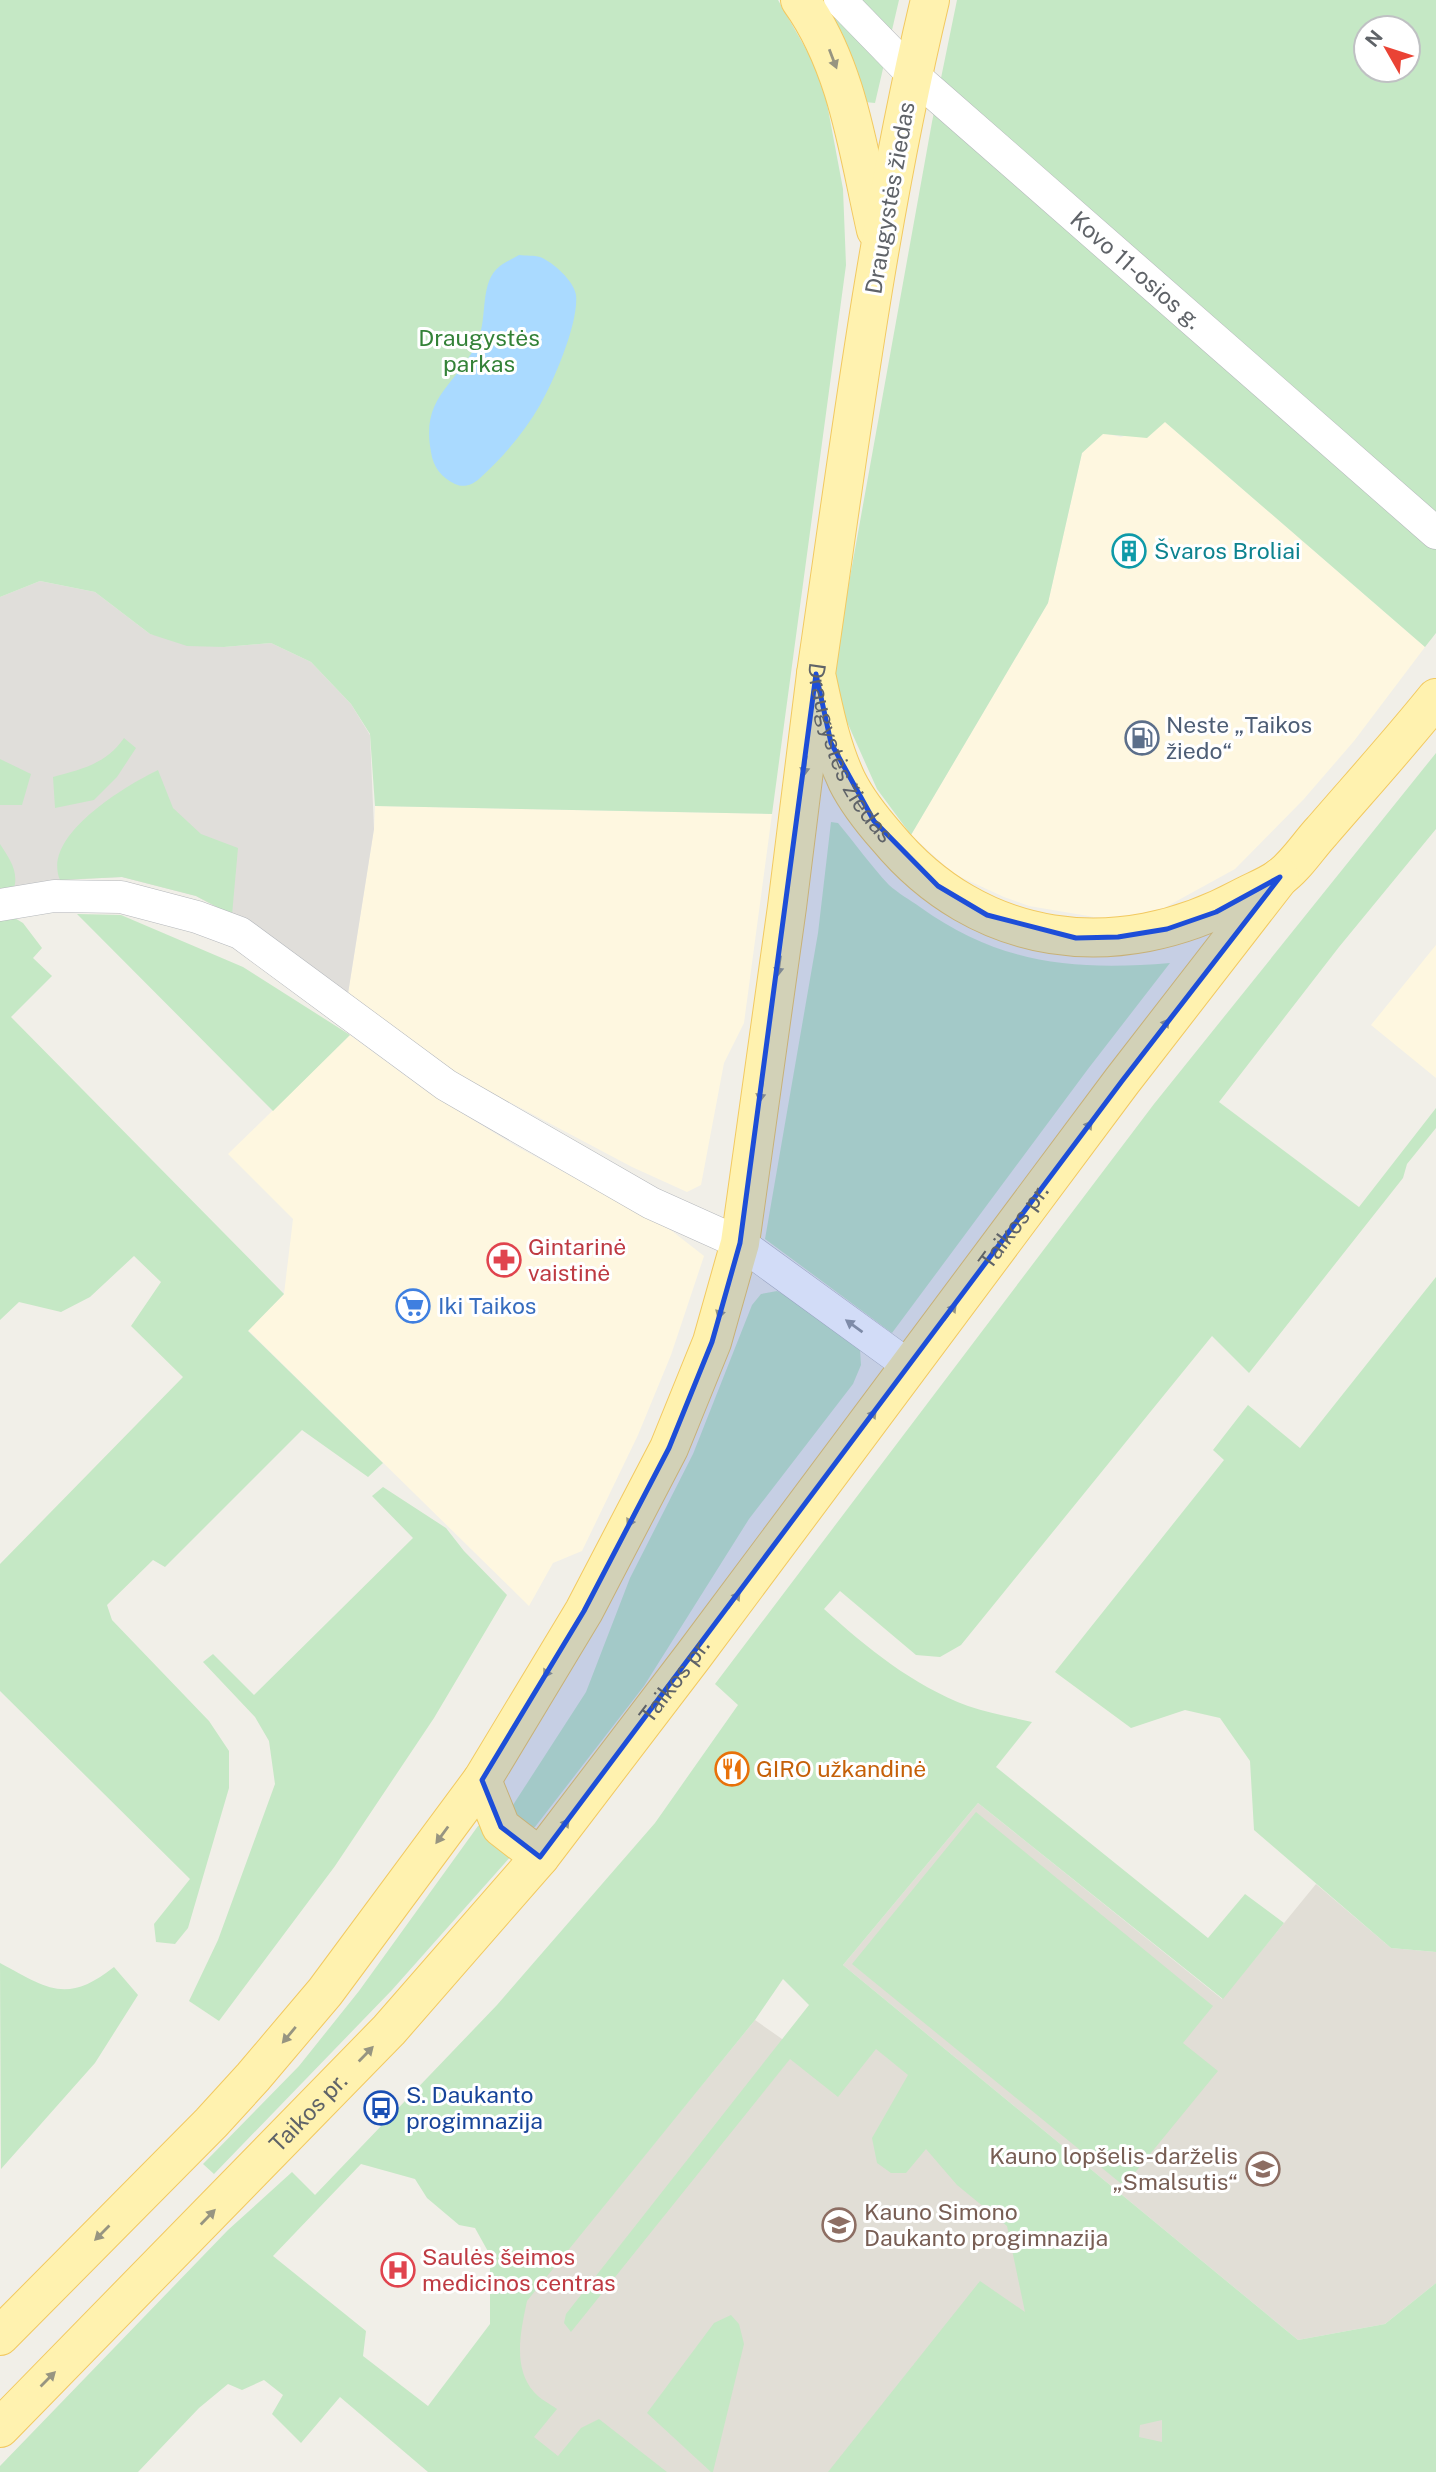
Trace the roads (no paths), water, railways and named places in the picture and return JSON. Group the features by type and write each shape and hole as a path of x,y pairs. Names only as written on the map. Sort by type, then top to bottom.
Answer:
{"main road":[{"path":"800,0 831,51 842,81 879,246"},
{"name":"Draugystės žiedas","path":"930,0 912,74 879,246 816,674 831,743 848,783 874,821 903,857 938,886 987,915 1030,930 1065,936 1118,937 1167,929 1216,912 1280,877 1423,722 1436,698"},
{"path":"0,2336 253,2077 325,1992 482,1780 584,1611 669,1448 712,1342 740,1243 787,907 816,674"},
{"name":"Taikos pr.","path":"0,2428 389,2030 540,1857 1122,1081 1280,877"},
{"path":"482,1780 501,1827 540,1857"}],"street":[{"name":"Kovo 11-osios g.","path":"840,0 912,74 1436,533"},
{"path":"0,905 54,897 121,897 197,917 240,933 446,1085 651,1203 740,1243 909,1366"}],"water":[{"path":"519,255 538,256 562,273 576,295 574,320 546,394 520,435 479,479 468,485 458,485 442,475 434,462 429,432 431,416 443,391 478,340 486,290 493,273 502,264"}],"place":[{"name":"Švaros Broliai","path":"1129,551"},
{"name":"Neste „Taikos žiedo“","path":"1142,738"},
{"name":"Gintarinė vaistinė","path":"504,1260"},
{"name":"Iki Taikos","path":"413,1306"},
{"name":"GIRO užkandinė","path":"732,1769"},
{"name":"S. Daukanto progimnazija","path":"381,2108"},
{"name":"Kauno lopšelis-darželis „Smalsutis“","path":"1263,2169"},
{"name":"Kauno Simono Daukanto progimnazija","path":"839,2225"},
{"name":"Saulės šeimos medicinos centras","path":"398,2270"}],"park label":[{"name":"Draugystės parkas","path":"479,351"}]}
